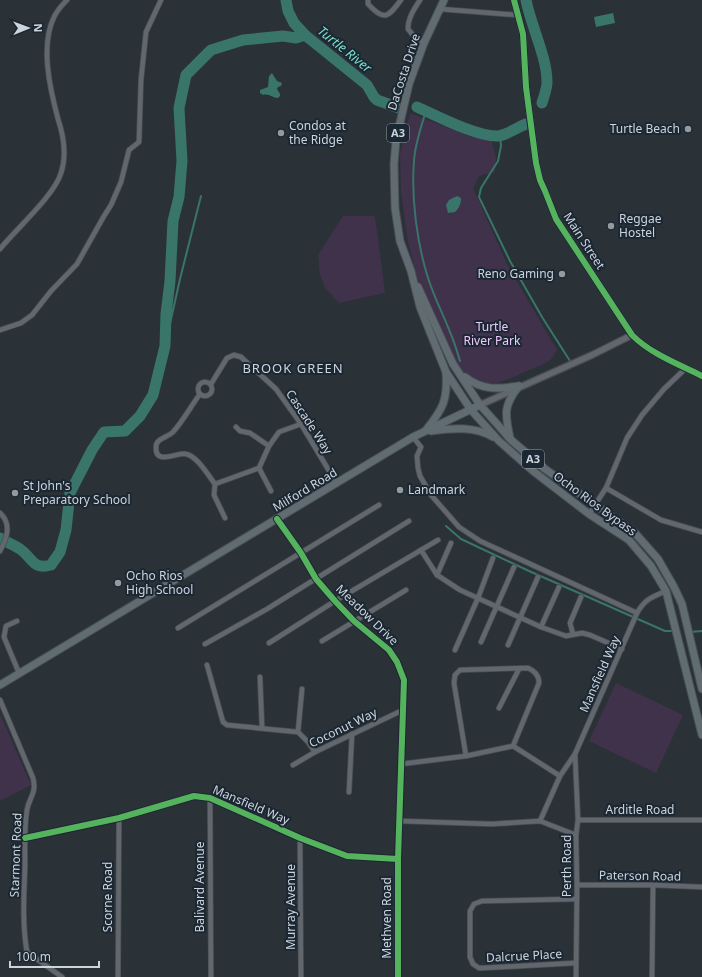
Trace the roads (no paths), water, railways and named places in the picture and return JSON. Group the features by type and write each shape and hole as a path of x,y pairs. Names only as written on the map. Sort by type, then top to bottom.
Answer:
{"main road":[{"name":"DaCosta Drive","path":"411,271 400,241 395,208 394,164 396,140 409,84 424,43 444,0"},
{"name":"Ocho Rios Bypass","path":"411,271 453,364 480,405 510,439 544,469 635,533 658,559 682,604 702,689"},
{"name":"Ocho Rios Bypass","path":"411,271 420,307 446,372 471,410 498,441 533,471 590,514 629,540 651,566 666,591 702,734"},
{"path":"453,364 467,379 484,388 495,389 519,386"},
{"path":"425,431 439,413 445,401 447,386 446,372"},
{"path":"510,439 505,417 507,405 519,386"},
{"name":"Milford Road","path":"0,684 337,484 413,437 480,405"},
{"path":"425,431 452,428 464,429 487,434 498,441"}],"street":[{"path":"0,248 43,200 61,174 65,152 62,130 48,68 48,50 50,31 54,16 67,0"},
{"path":"0,330 21,323 32,315 55,287 77,264 111,205 121,182 129,150 139,142 141,80 146,32 161,0"},
{"path":"368,0 368,4 376,13 384,16 390,14 401,0"},
{"path":"420,0 412,13 408,23 408,29 413,35 424,43"},
{"name":"Main Street","path":"514,0 523,34 527,93 536,163 540,180 546,191 556,219 632,335 642,345 702,376"},
{"path":"440,9 518,15"},
{"name":"Milford Road","path":"480,405 519,386 592,355 632,335"},
{"name":"Cascade Way","path":"211,384 227,358 234,355 241,357 276,389 301,424 337,484"},
{"path":"590,514 606,488 627,438 642,415 664,389 686,368"},
{"path":"206,382 211,384 212,390 210,394 206,396 200,394 198,390 201,383 206,382"},
{"path":"200,394 172,433 158,441 155,446 158,456 163,458 181,453 195,458 215,484 214,495 224,518"},
{"path":"215,484 259,468 269,446 279,432 301,424"},
{"path":"236,427 240,431 250,432 269,446"},
{"path":"413,437 420,447 417,456 420,476 431,495 459,527 480,541 636,615"},
{"path":"259,468 271,491"},
{"path":"606,488 661,520 702,532"},
{"path":"178,628 379,505"},
{"path":"0,512 6,520 8,536 1,550"},
{"name":"Meadow Drive","path":"277,519 301,553 316,579 354,621 389,650 397,662 404,680 401,764"},
{"path":"205,644 253,618 409,521"},
{"path":"269,643 335,601 438,540"},
{"path":"437,575 451,543"},
{"path":"421,550 437,575 460,590 541,627 566,636 582,633 590,635 622,649"},
{"path":"455,650 478,598 493,558"},
{"path":"481,642 514,567"},
{"path":"508,645 519,617 538,577"},
{"path":"541,627 559,587"},
{"path":"322,641 406,590"},
{"name":"Mansfield Way","path":"540,821 560,776 575,754 642,604 666,591"},
{"path":"573,634 570,623 581,597"},
{"path":"17,621 6,626 4,637 19,673"},
{"path":"207,666 224,722 227,725 262,727 298,732 315,752"},
{"path":"466,756 454,683 455,675 460,670 528,668 532,669 538,675 539,683 513,746"},
{"path":"499,708 519,669"},
{"path":"260,677 262,727"},
{"path":"298,732 302,689"},
{"name":"Starmont Road","path":"0,700 35,784 34,792 27,809 25,838 23,933 27,952 62,977"},
{"name":"Coconut Way","path":"293,765 315,752 403,710"},
{"path":"349,792 352,734"},
{"path":"401,764 466,756 513,746 560,776"},
{"name":"Perth Road","path":"575,754 578,820 576,835 576,977"},
{"name":"Methven Road","path":"398,977 398,859 401,764"},
{"name":"Mansfield Way","path":"25,838 119,818 194,796 210,798 300,838 347,856 398,859"},
{"name":"Balivard Avenue","path":"210,798 210,977"},
{"name":"Scorne Road","path":"118,977 119,818"},
{"name":"Arditle Road","path":"578,820 702,820"},
{"path":"400,821 492,824 540,821 576,835"},
{"name":"Murray Avenue","path":"300,838 301,977"},
{"name":"Paterson Road","path":"577,885 653,885 702,887"},
{"path":"652,977 653,885"},
{"name":"Dalcrue Place","path":"576,963 483,968 476,966 473,964 470,957 470,911 474,904 482,901 577,899"}],"waterway":[{"name":"Turtle River","path":"286,0 288,11 294,23 305,35 367,85 377,100 399,108"},
{"name":"Turtle River","path":"526,0 542,52 546,72 547,82 542,103"},
{"path":"0,538 20,549 36,565 51,565 60,552 66,530 70,493 92,450 104,432 125,431 140,416 153,395 165,346 173,221 179,197 182,161 179,108 186,75 211,50 243,40 283,36 296,38 305,35"},
{"name":"Turtle River","path":"417,107 468,130 489,135 498,136 509,133 526,124"},
{"path":"426,111 418,136 413,175 414,205 418,235 428,278 453,339 460,361"},
{"path":"500,136 501,146 498,161 481,188 479,197 510,261 542,317 570,361"},
{"path":"165,346 201,196"},
{"path":"446,526 461,539 529,571 665,631 674,631"},
{"path":"690,632 702,631"}],"place":[{"name":"Turtle Beach","path":"688,129"},
{"name":"Condos at the Ridge","path":"281,133"},
{"name":"Reggae Hostel","path":"611,226"},
{"name":"Reno Gaming","path":"562,274"},
{"name":"Landmark","path":"400,490"},
{"name":"St John's Preparatory School","path":"15,493"},
{"name":"Ocho Rios High School","path":"118,583"}],"district":[{"name":"BROOK GREEN","path":"293,368"}],"park label":[{"name":"Turtle River Park","path":"492,334"}]}
